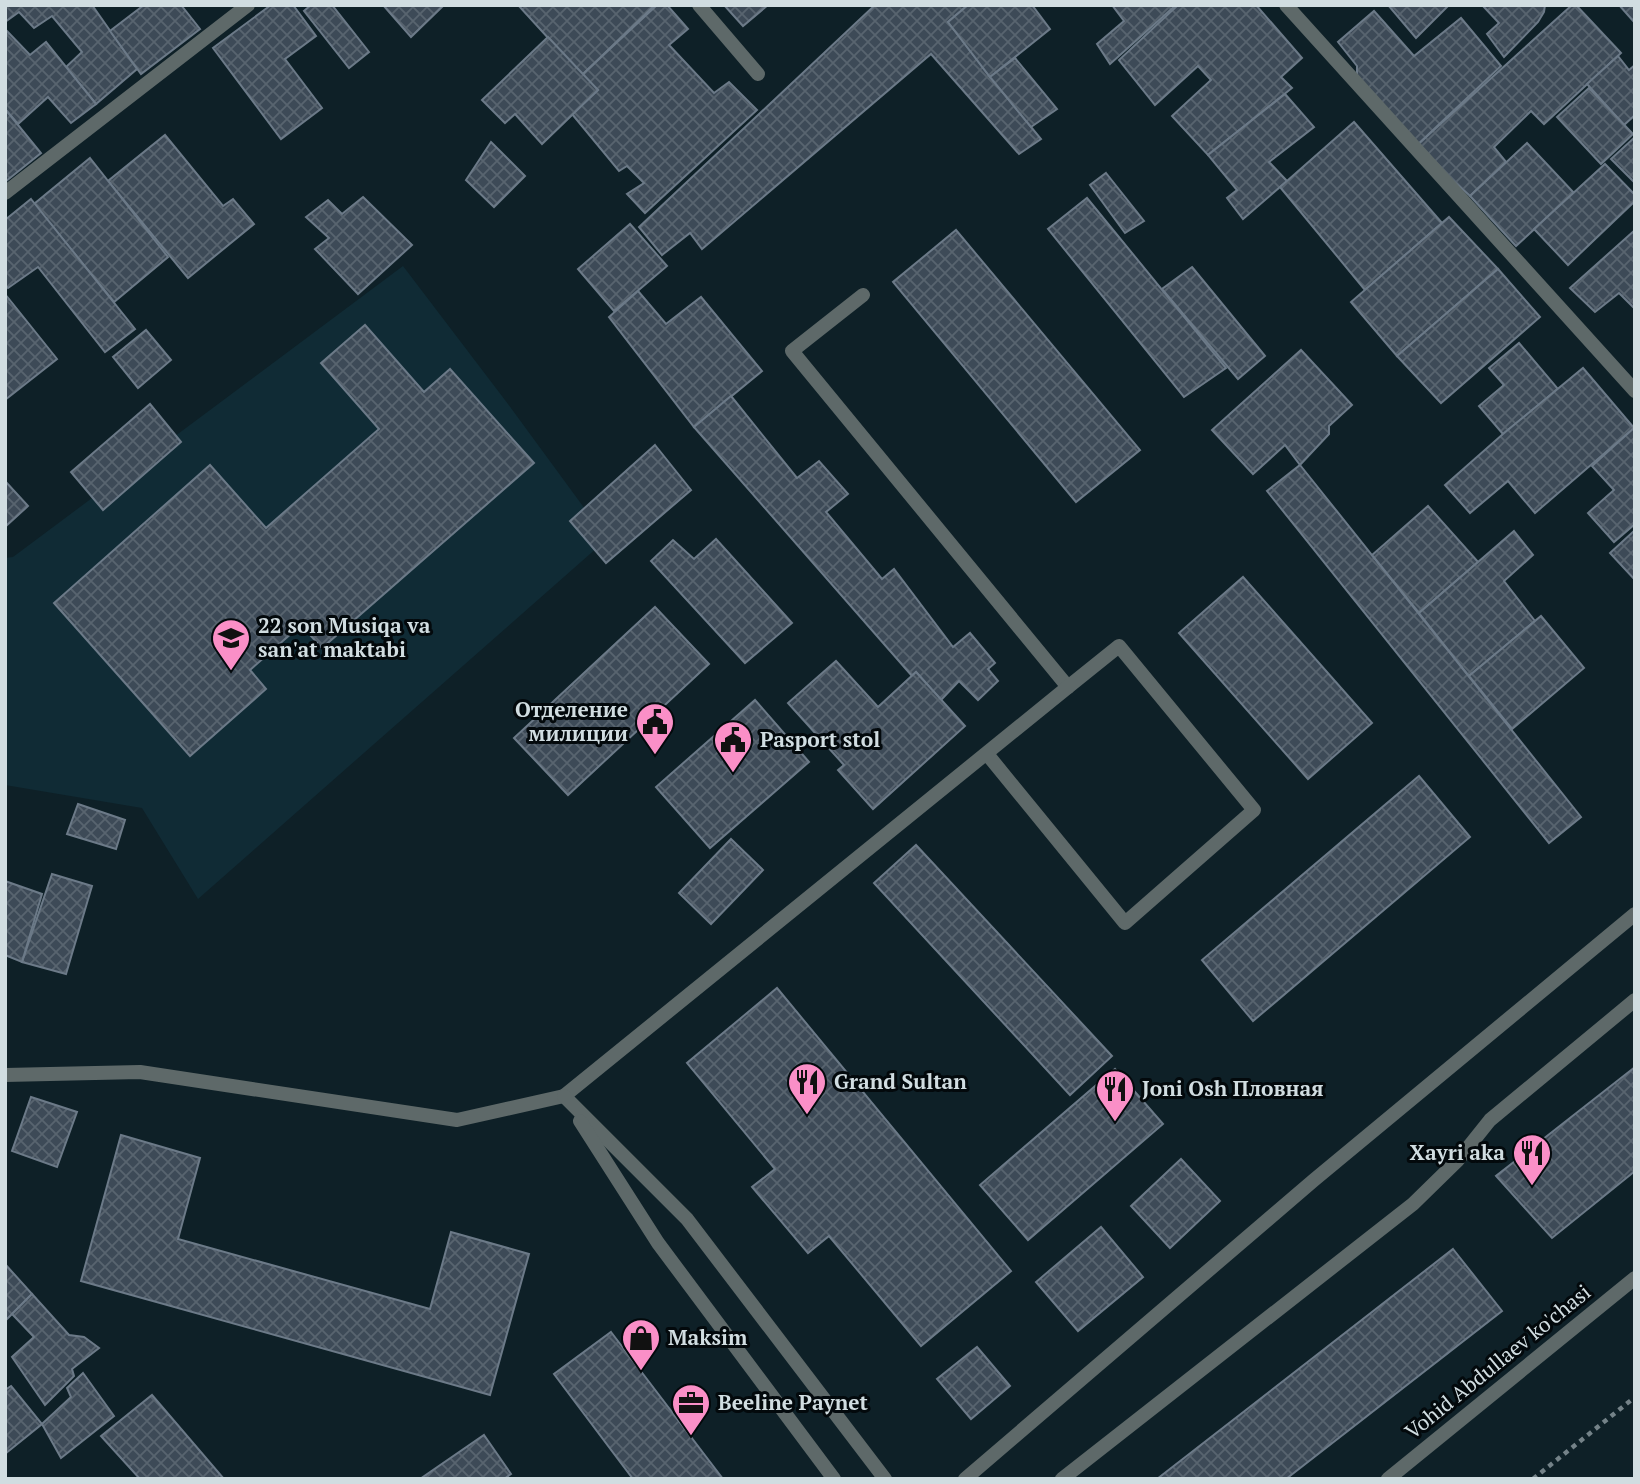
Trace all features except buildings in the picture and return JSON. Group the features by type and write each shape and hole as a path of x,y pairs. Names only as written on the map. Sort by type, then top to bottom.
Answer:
{"street":[{"path":"5,193 248,5"},
{"path":"699,5 758,74"},
{"path":"1286,5 1635,391"},
{"path":"863,295 792,351 1068,687"},
{"path":"5,1075 140,1072 457,1120 564,1096 1119,646 1254,810 1125,923 987,754"},
{"path":"965,1479 1314,1180 1635,914"},
{"path":"1062,1479 1413,1204 1458,1160 1490,1120 1635,1000"},
{"path":"564,1096 658,1243 834,1479"},
{"path":"564,1096 687,1219 885,1479"},
{"name":"Vohid Abdullaev ko'chasi","path":"1388,1479 1635,1278"}],"path":[{"path":"1533,1479 1635,1397"}],"shaded area":[{"name":"22 son Musiqa va san'at maktabi","path":"403,266 607,539 198,899 142,808 5,785 5,558 13,557"}],"place":[{"name":"22 son Musiqa va san'at maktabi","path":"231,672"},
{"name":"Отделение милиции","path":"655,756"},
{"name":"Pasport stol","path":"733,774"},
{"name":"Grand Sultan","path":"807,1116"},
{"name":"Joni Osh Пловная","path":"1115,1123"},
{"name":"Xayri aka","path":"1532,1187"},
{"name":"Maksim","path":"641,1372"},
{"name":"Beeline Paynet","path":"691,1437"}]}
